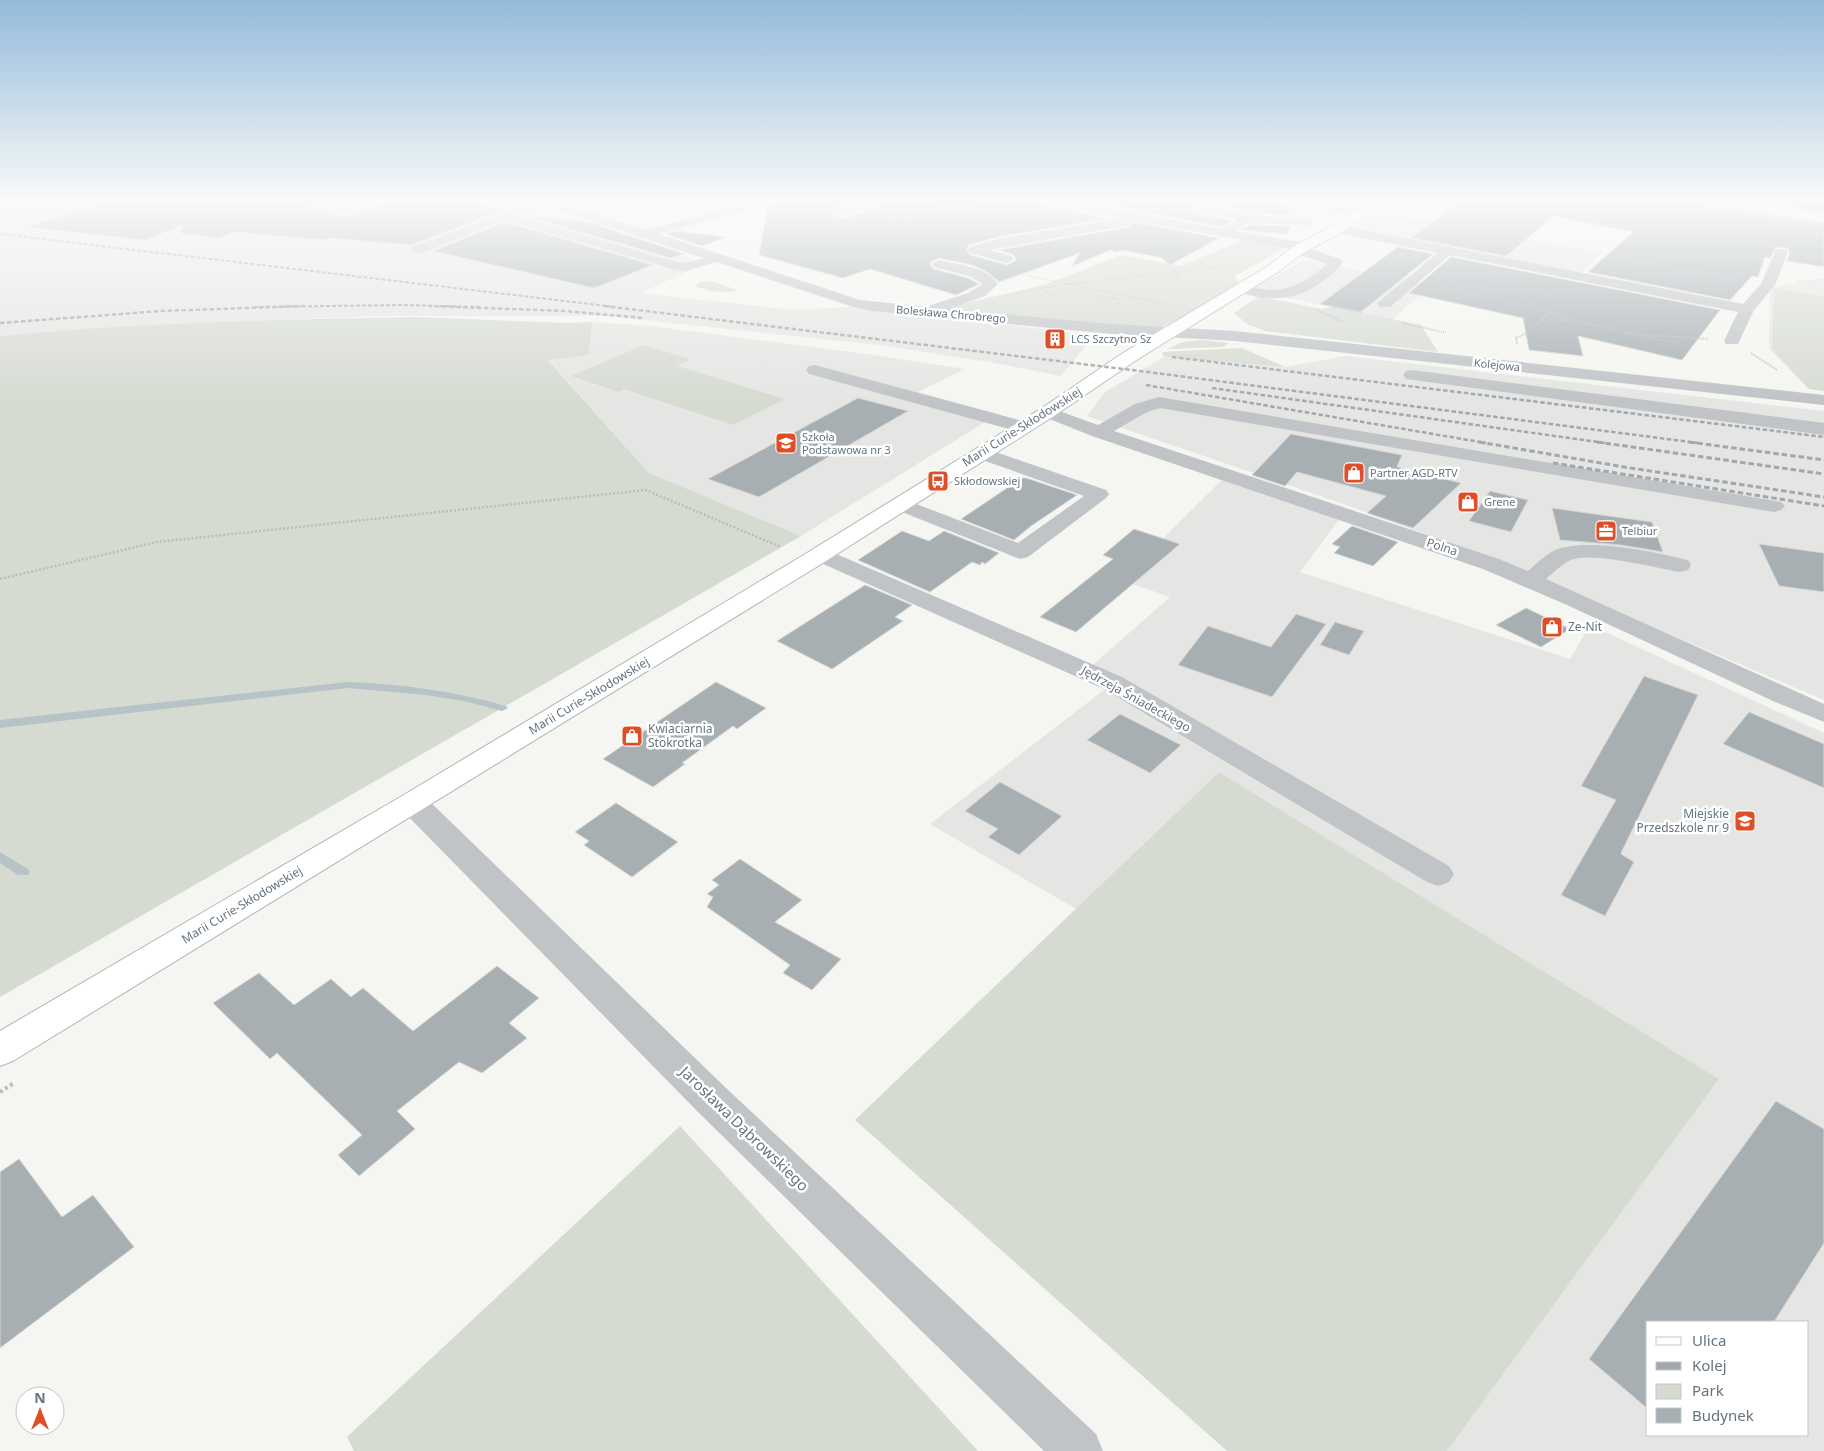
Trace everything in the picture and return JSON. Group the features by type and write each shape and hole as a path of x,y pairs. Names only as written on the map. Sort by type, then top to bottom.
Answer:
{"main road":[{"name":"Marii Curie-Skłodowskiej","path":"0,1050 413,803 820,554 1048,412 1171,331 1275,267"}],"street":[{"name":"Bolesława Chrobrego","path":"744,267 858,304 1112,329 1171,331"},
{"path":"927,312 978,294 988,289 992,284 988,279 948,267"},
{"path":"1240,289 1273,296 1288,294 1300,290 1333,267"},
{"path":"1385,304 1429,267"},
{"path":"1532,267 1747,308"},
{"path":"1732,341 1747,308 1768,285 1776,267"},
{"name":"Kolejowa","path":"1171,331 1235,336 1824,400"},
{"path":"1307,345 1307,354 1329,363"},
{"path":"815,370 1023,427"},
{"path":"1394,372 1824,429"},
{"path":"1099,432 1141,408 1159,402 1774,506"},
{"name":"Polna","path":"1048,412 1099,432 1492,564 1824,714"},
{"path":"899,504 1020,552 1098,494 981,453"},
{"path":"1531,580 1564,554 1575,551 1680,565"},
{"name":"Jędrzeja Śniadeckiego","path":"820,554 1113,683 1438,874"},
{"name":"Jarosława Dąbrowskiego","path":"413,803 713,1101 1079,1451"}],"path":[{"path":"1016,267 1006,270 1062,284 1169,305"},
{"path":"1062,284 1225,267"},
{"path":"1574,275 1582,267"},
{"path":"1663,267 1768,285 1824,280"},
{"path":"1176,272 1188,295"},
{"path":"1414,280 1532,306 1575,321 1634,334 1677,343 1685,337"},
{"path":"1455,290 1469,285 1486,287 1492,292 1490,297"},
{"path":"1518,349 1516,338 1529,332 1550,312"},
{"path":"1541,320 1575,321"},
{"path":"1634,334 1732,341 1782,373"},
{"path":"0,579 157,542 646,490 787,550"}],"shaded area":[{"path":"0,267 699,267 640,293 793,310 848,307 1095,335 1061,376 990,362 879,345 604,316 379,316 170,324 0,336"},
{"path":"1293,267 1340,267 1431,284 1392,320 1251,290"},
{"path":"1542,267 1588,267 1581,274"},
{"path":"1824,279 1824,391 1809,389 1769,349 1770,287"},
{"name":"Szkoła Podstawowa nr 3","path":"592,322 651,326 867,354 965,369 918,392 998,414 801,536 649,473 548,359 589,355"},
{"path":"1345,356 1824,411 1824,700 1482,555 1332,500 1087,416 1105,392 1164,357 1285,367"},
{"path":"1227,475 1343,514 1300,572 1570,659 1590,625 1824,733 1824,1451 1447,1451 1719,1079 1219,772 1076,909 930,824 1113,683 1087,670 1170,597 1121,580"}],"green space":[{"path":"1092,267 1252,267 1235,276 1241,289 1160,328 937,310 1044,285"},
{"path":"711,281 738,290 728,292 716,291 695,286 701,282"},
{"path":"1774,288 1824,297 1824,391 1809,389 1772,349"},
{"path":"1259,296 1321,309 1332,307 1421,325 1438,352 1265,331 1247,324 1234,313"},
{"path":"416,317 565,323 592,322 589,355 548,360 649,473 801,536 0,997 0,336 208,322"},
{"path":"1204,340 1229,343 1222,347 1167,349 1183,342"},
{"path":"644,345 690,359 677,366 785,399 733,425 624,389 619,392 571,376"},
{"path":"1242,348 1285,367 1164,357 1162,352"},
{"path":"1219,772 1719,1079 1447,1451 1227,1451 855,1120"},
{"path":"680,1126 978,1451 354,1451 347,1437"}],"building":[{"path":"501,267 649,267 594,288"},
{"path":"802,267 932,267 934,269 968,278 979,284 956,295 870,269 843,278"},
{"path":"976,267 1042,267 999,282 987,272"},
{"path":"1371,267 1417,267 1361,312 1320,304"},
{"path":"1440,267 1500,267 1720,310 1682,360 1578,336 1583,356 1529,350 1523,318 1409,293"},
{"path":"1594,267 1762,267 1758,277 1752,276 1730,300 1588,272"},
{"path":"858,398 908,411 759,497 708,479"},
{"path":"1291,434 1402,455 1397,467 1461,483 1413,528 1367,513 1386,496 1297,472 1285,486 1252,475"},
{"path":"1022,478 1077,495 1031,526 1014,540 961,519"},
{"path":"1490,491 1528,500 1511,532 1469,521"},
{"name":"Telbiur","path":"1552,508 1652,522 1663,552 1621,545 1560,540"},
{"path":"1352,526 1398,542 1373,566 1334,553 1340,547 1332,544"},
{"path":"1134,529 1180,544 1076,632 1040,617 1113,559 1103,555"},
{"path":"902,531 929,541 944,531 999,553 985,564 982,562 980,565 972,562 930,592 858,560"},
{"path":"1759,544 1824,553 1824,592 1779,586"},
{"path":"865,585 912,605 895,617 903,621 832,669 777,641"},
{"path":"1526,608 1570,629 1541,647 1496,625"},
{"path":"1296,614 1326,624 1272,697 1178,665 1208,626 1271,647"},
{"path":"1335,622 1364,631 1349,655 1320,645"},
{"path":"1644,676 1698,695 1622,851 1621,854 1634,862 1605,916 1561,895 1616,800 1581,786"},
{"path":"716,682 766,708 737,729 733,726 682,763 685,764 653,787 603,759"},
{"path":"1749,712 1824,744 1824,788 1723,744"},
{"path":"1120,714 1181,745 1150,773 1087,740"},
{"path":"1000,782 1062,816 1019,855 988,837 998,829 965,811"},
{"path":"616,803 678,842 632,877 584,845 589,841 575,832"},
{"path":"740,859 802,900 775,922 841,959 812,990 783,973 790,965 707,907 713,897 707,894 719,885 712,880"},
{"path":"497,966 539,998 509,1023 527,1038 482,1073 459,1062 397,1111 415,1129 359,1176 338,1155 362,1135 277,1053 270,1059 213,1003 259,973 294,1005 331,979 351,997 363,988 413,1031"},
{"path":"1776,1101 1824,1129 1824,1243 1775,1321 1646,1321 1646,1407 1589,1359"},
{"path":"19,1159 62,1217 93,1195 134,1247 0,1348 0,1172"}],"waterway":[{"path":"0,724 348,685 426,691 483,702 502,708"},
{"path":"0,857 23,872"}],"railway":[{"path":"276,267 615,307"},
{"path":"289,307 403,305 481,307"},
{"path":"289,307 304,306"},
{"path":"428,306 564,311 644,318"},
{"path":"604,306 1140,371 1698,443"},
{"path":"254,307 289,307"},
{"path":"0,323 161,311 289,307"},
{"path":"1172,357 1824,437"},
{"path":"1146,385 1486,443"},
{"path":"1212,388 1605,443"},
{"path":"1479,442 1624,467 1824,497"},
{"path":"1597,442 1824,474"},
{"path":"1689,442 1824,460"},
{"path":"1553,463 1824,506"}],"place":[{"name":"LCS Szczytno Sz","path":"1055,339"},
{"name":"Szkoła Podstawowa nr 3","path":"786,443"},
{"name":"Partner AGD-RTV","path":"1354,473"},
{"name":"Skłodowskiej","path":"938,481"},
{"name":"Grene","path":"1468,502"},
{"name":"Telbiur","path":"1606,531"},
{"name":"Ze-Nit","path":"1552,627"},
{"name":"Kwiaciarnia Stokrotka","path":"632,736"},
{"name":"Miejskie Przedszkole nr 9","path":"1745,821"}]}
